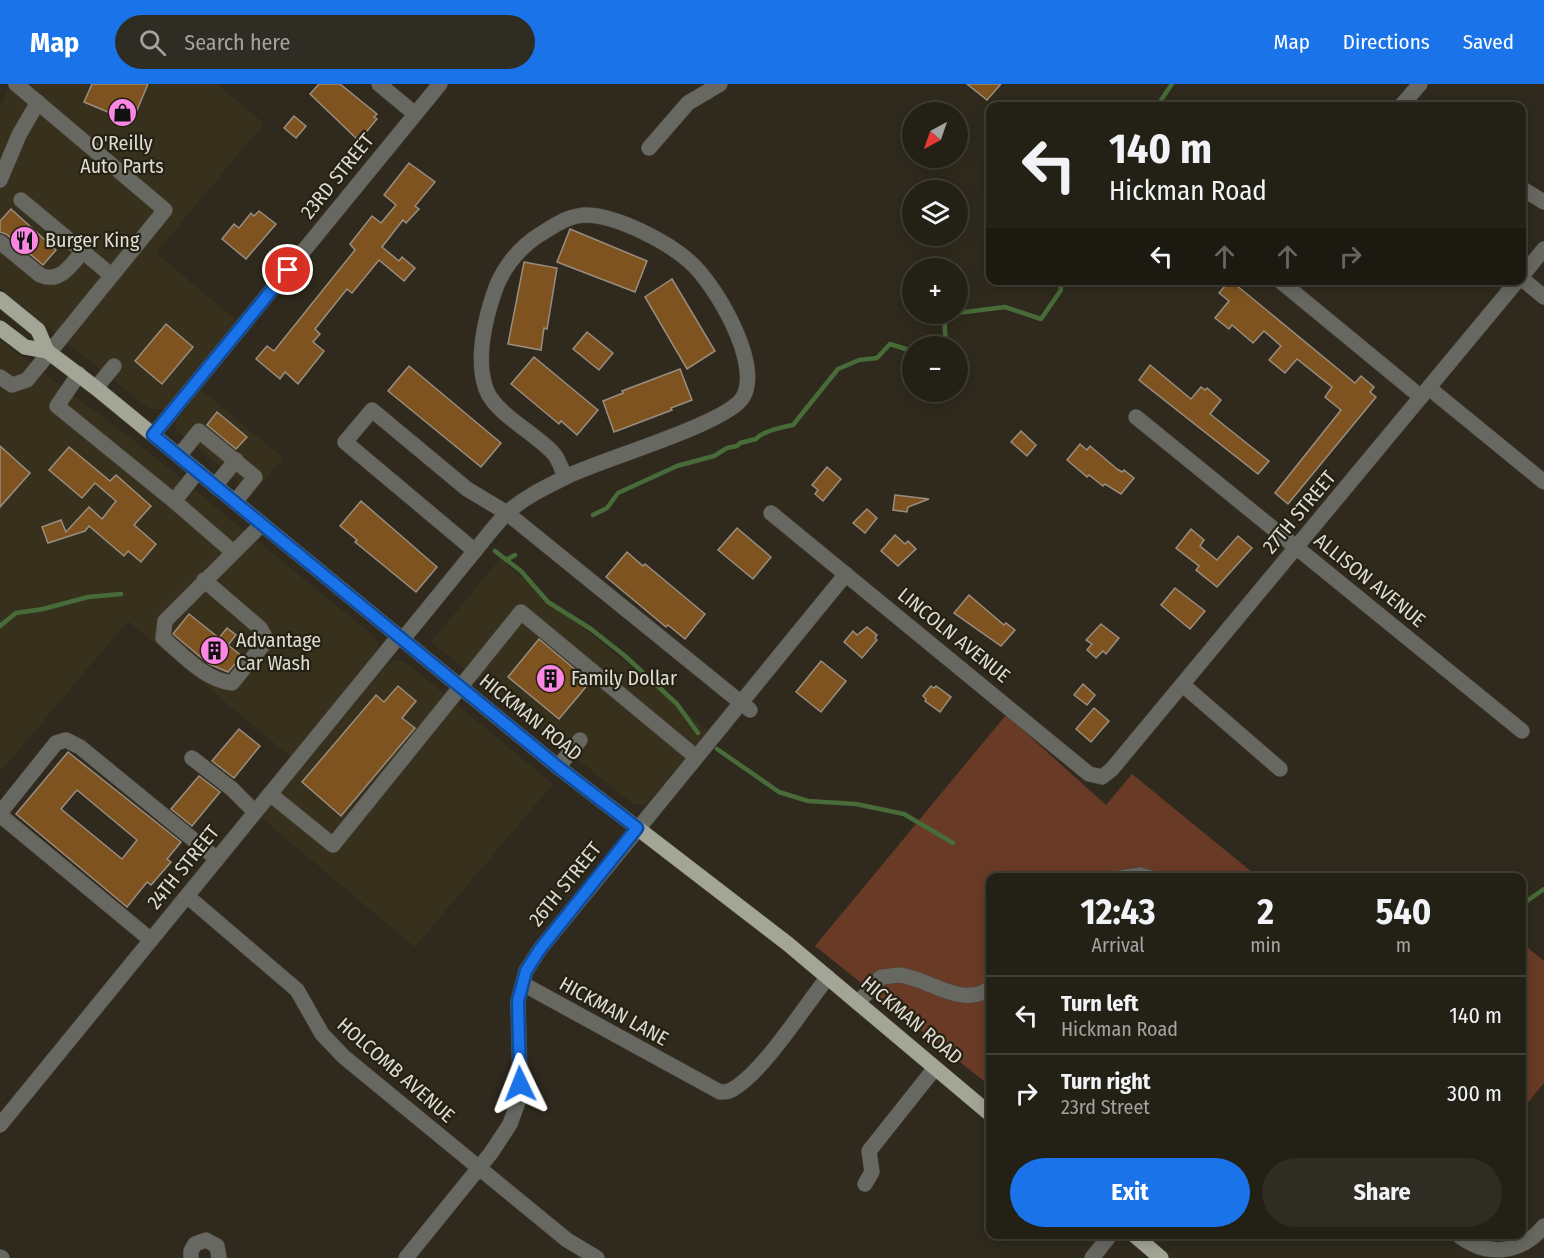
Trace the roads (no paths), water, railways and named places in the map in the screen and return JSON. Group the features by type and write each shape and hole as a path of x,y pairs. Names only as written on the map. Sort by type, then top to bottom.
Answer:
{"main road":[{"name":"HICKMAN ROAD","path":"0,299 38,330 48,352"},
{"name":"HICKMAN ROAD","path":"0,328 25,347 48,352 96,388 558,767 828,977 986,1111"},
{"path":"1139,1239 1161,1258"}],"street":[{"path":"0,377 12,385 27,380 165,210 129,189 71,139 46,104 16,84"},
{"path":"379,84 415,114"},
{"name":"23RD STREET","path":"153,435 440,84"},
{"path":"649,148 688,103 720,84"},
{"path":"1404,102 1420,84"},
{"path":"0,180 19,135 46,104"},
{"path":"1526,191 1544,202"},
{"path":"21,200 54,218 111,275"},
{"name":"24TH STREET","path":"0,1125 255,812 507,513 565,477 728,412 743,398 748,376 741,344 714,291 691,263 660,240 617,222 587,216 563,220 532,240 498,278 486,318 482,361 486,390 498,405 556,455 565,477"},
{"path":"0,242 39,275 48,278 64,273 84,246"},
{"name":"27TH STREET","path":"1526,272 1544,249"},
{"path":"1526,284 1544,297"},
{"path":"1286,285 1544,482"},
{"name":"27TH STREET","path":"1112,770 1515,285"},
{"path":"96,388 114,366"},
{"path":"78,375 57,406 233,552"},
{"path":"475,551 345,442 372,410 467,489 507,513 744,707"},
{"name":"ALLISON AVENUE","path":"1136,417 1522,731"},
{"path":"179,456 199,431 236,460 255,477 235,502"},
{"path":"215,486 236,460"},
{"path":"174,501 198,471"},
{"name":"LINCOLN AVENUE","path":"771,513 1089,774 1102,777 1112,770"},
{"path":"204,580 260,628 267,640 232,682 220,681 199,668 163,638 165,621 204,580 262,524"},
{"name":"26TH STREET","path":"406,1258 479,1168 510,1124 518,1102 520,1084 518,1001 526,971 540,949 696,757 744,707 815,600 846,574"},
{"path":"270,794 333,845 522,612 657,733 696,757"},
{"path":"1183,685 1280,769"},
{"path":"151,940 0,814 56,743 66,740 81,747 217,859"},
{"path":"558,767 579,740"},
{"path":"192,758 232,789 255,812"},
{"name":"HOLCOMB AVENUE","path":"187,896 297,990 322,1034 344,1057 567,1240 597,1258"},
{"path":"858,1003 881,977 900,975 964,996 980,996 986,991"},
{"name":"HICKMAN LANE","path":"523,984 720,1092 731,1091 769,1054 828,977"},
{"path":"865,1184 872,1172 869,1151 935,1068"},
{"path":"1463,1239 1486,1250 1504,1251 1522,1245 1544,1226"},
{"path":"1092,1258 1107,1239"},
{"path":"191,1258 191,1251 195,1244 206,1240 217,1246 219,1258"}],"waterway":[{"path":"1160,102 1172,84"},
{"path":"968,312 1005,307 1041,319 1061,290 1060,285"},
{"path":"945,324 945,336"},
{"path":"593,515 607,508 618,493 677,466 714,456 727,448 756,439 778,428 793,425 838,369 859,360 877,358 890,344 902,348"},
{"path":"495,551 521,571 548,602 591,629 625,656 677,704 698,733"},
{"path":"506,560 515,555"},
{"path":"0,626 16,613 43,609 88,597 121,594"},
{"path":"717,749 779,792 808,801 856,804 904,814 953,843"},
{"path":"1526,902 1544,889"}],"place":[{"name":"O'Reilly Auto Parts","path":"122,112"},
{"name":"Burger King","path":"24,240"},
{"name":"Advantage Car Wash","path":"215,651"},
{"name":"Family Dollar","path":"550,678"}]}
